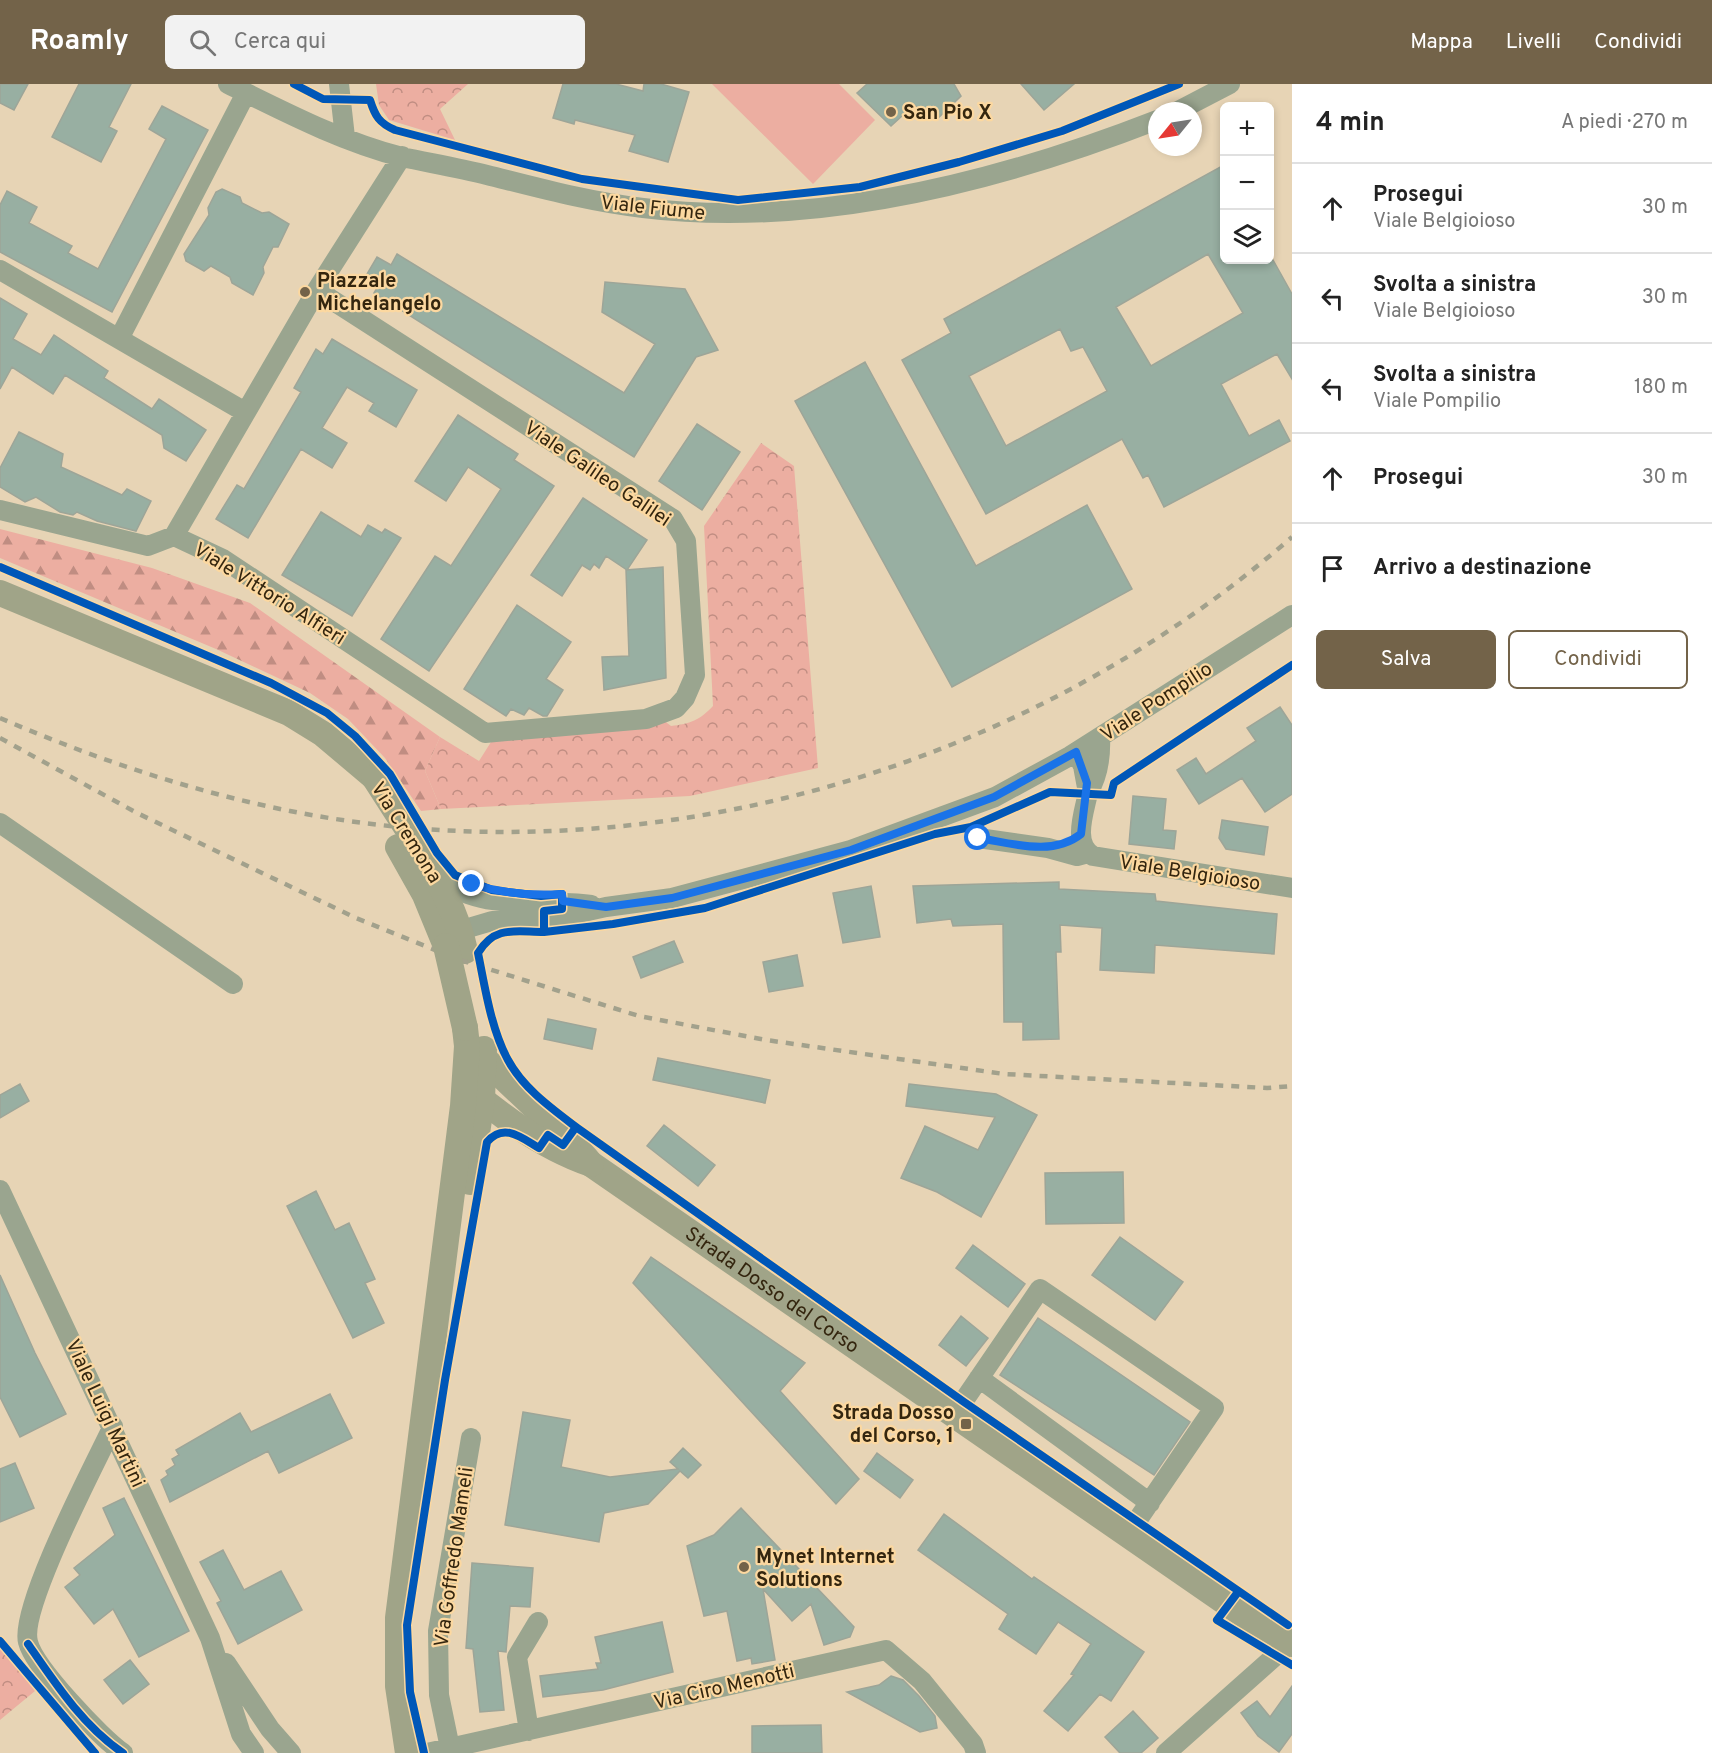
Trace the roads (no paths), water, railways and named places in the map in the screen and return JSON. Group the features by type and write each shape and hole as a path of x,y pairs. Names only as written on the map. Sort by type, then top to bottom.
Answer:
{"main road":[{"name":"Via Cremona","path":"0,593 256,698 296,717 323,734 367,780 408,847 440,883 474,1029 485,1059 470,1096 477,1133 463,1168"},
{"name":"Via Cremona","path":"408,847 425,895 453,941"},
{"name":"Via Cremona","path":"408,1753 398,1686 398,1618 430,1373 448,1310 470,1096 474,1029"},
{"name":"Strada Dosso del Corso","path":"485,1059 540,1115 568,1137 591,1164 954,1415 1291,1643"},
{"name":"Strada Dosso del Corso","path":"470,1096 559,1153 591,1164"}],"street":[{"path":"339,84 345,137"},
{"path":"1195,102 1230,84"},
{"path":"120,337 237,88"},
{"name":"Viale Fiume","path":"237,88 345,137 402,156 594,201 701,213 760,213 867,200 971,180 1075,150 1148,123"},
{"path":"174,536 318,288 402,156"},
{"path":"0,270 120,337 245,412"},
{"name":"Viale Galileo Galilei","path":"318,288 329,298 673,519 686,541 695,675 685,698 676,708 646,719 485,733"},
{"name":"Viale Vittorio Alfieri","path":"0,510 148,546 174,536 224,559 485,733"},
{"name":"Viale Pompilio","path":"453,941 492,921 543,921 606,907 672,898 851,850 994,797 1076,752 1292,615"},
{"path":"1088,793 1095,781 1100,755 1100,737"},
{"path":"1076,752 1083,766 1088,793 1081,834 1088,853"},
{"path":"0,823 232,984"},
{"name":"Viale Belgioioso","path":"1048,848 1064,845 1081,834"},
{"name":"Viale Belgioioso","path":"978,838 1048,848 1077,856 1088,853 1098,858 1292,888"},
{"name":"Viale Pompilio","path":"440,883 494,901 563,901 606,907"},
{"name":"Viale Luigi Martini","path":"0,1190 113,1426 210,1638 241,1734 254,1753"},
{"path":"954,1415 1040,1289 1214,1408 1128,1534"},
{"path":"980,1378 1150,1503"},
{"path":"113,1426 53,1553 27,1629 28,1644 57,1687 95,1730 123,1753"},
{"name":"Via Goffredo Mameli","path":"450,1748 439,1695 438,1631 471,1438"},
{"path":"529,1731 517,1657 538,1622"},
{"name":"Viale Luigi Martini","path":"210,1638 253,1706 291,1753"},
{"path":"1166,1753 1291,1643"},
{"name":"Via Ciro Menotti","path":"427,1753 886,1650 922,1681 973,1744 976,1753"}],"railway":[{"path":"0,718 70,747 142,772 216,794 290,811 423,829 558,831 691,817 822,788 949,745 1071,689 1186,619 1292,537"},
{"path":"0,738 137,813 356,918 460,960 639,1016 766,1040 1004,1074 1267,1088 1292,1086"}],"place":[{"name":"San Pio X","path":"891,112"},
{"name":"Piazzale Michelangelo","path":"305,292"},
{"name":"Strada Dosso del Corso, 1","path":"966,1424"},
{"name":"Mynet Internet Solutions","path":"744,1567"}]}
